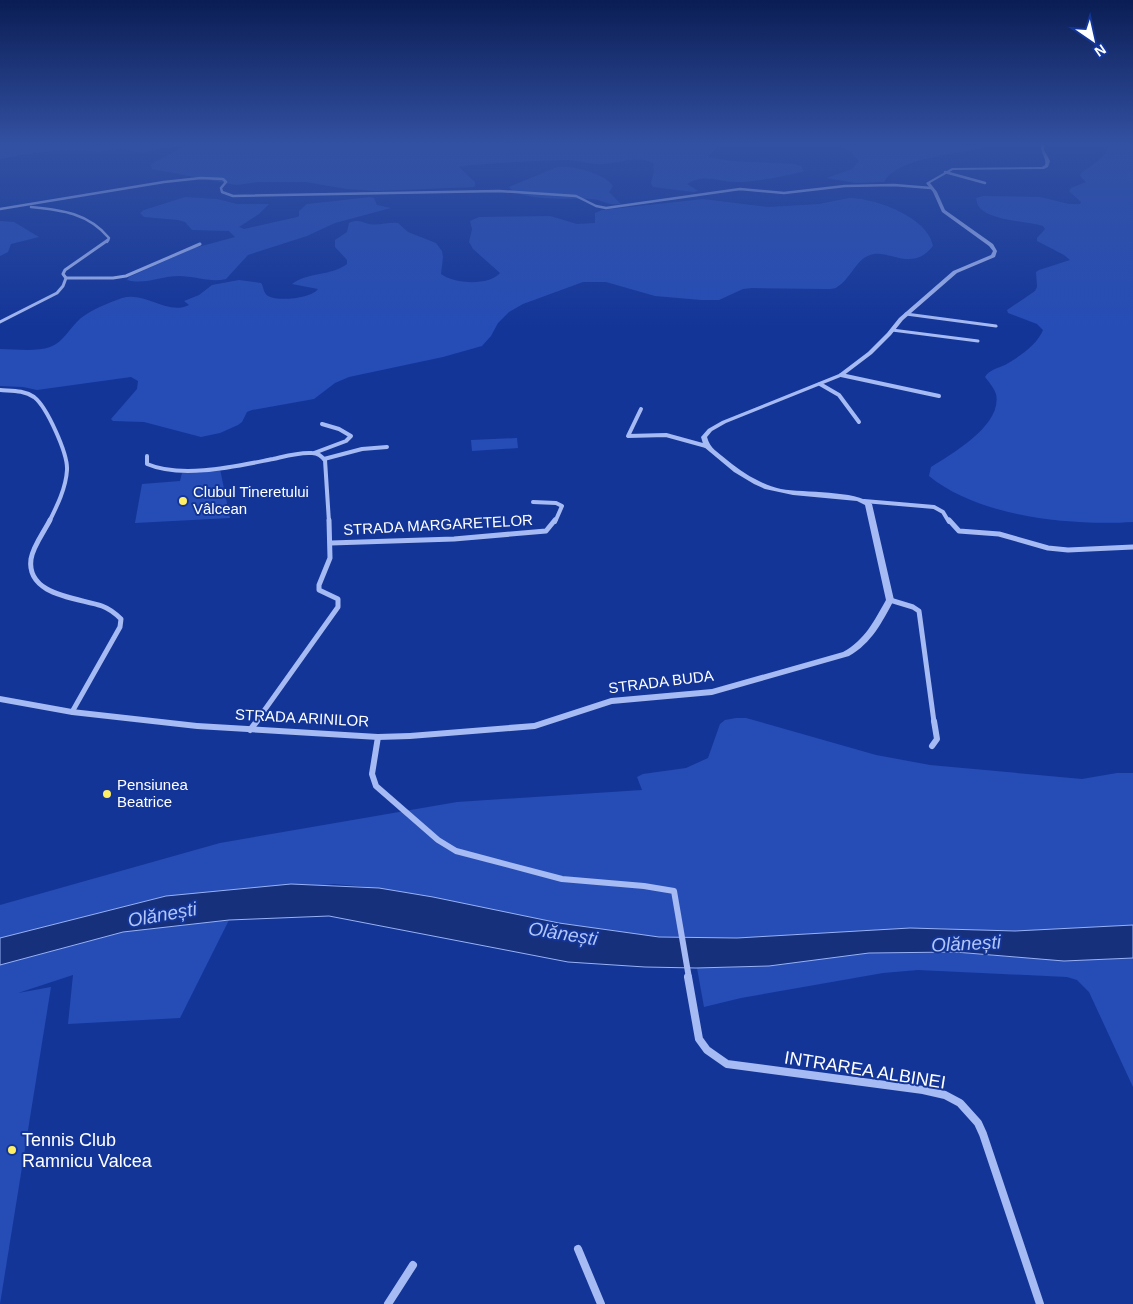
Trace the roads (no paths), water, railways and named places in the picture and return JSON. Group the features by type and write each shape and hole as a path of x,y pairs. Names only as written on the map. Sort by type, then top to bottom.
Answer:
{"street":[{"path":"0,209 20,206 77,213 87,218 109,238 107,242 65,270 63,274 66,278 63,286 57,292 0,322"},
{"path":"601,206 606,208 621,206"},
{"path":"706,446 703,440 705,434 724,422 841,375 870,353 906,314 955,272 991,258 996,253 987,241 943,211 941,206"},
{"path":"66,278 113,278 126,276 200,244"},
{"path":"906,314 996,326"},
{"path":"892,330 978,342"},
{"path":"841,375 939,396"},
{"path":"820,384 839,395 858,422"},
{"path":"0,390 32,394 39,400 67,464 55,512 30,559 38,582 78,602 109,608 117,613 121,619 120,627 72,712"},
{"path":"641,409 628,436 666,436 706,446 753,482 763,486 864,501 934,507 944,512 954,529 959,531 999,534 1048,548 1085,550 1133,547"},
{"path":"147,456 147,464 155,470 183,471 314,453 346,441 351,436 339,429 322,424"},
{"path":"314,453 324,459 362,449 387,447"},
{"path":"250,730 338,607 338,600 319,590 319,585 330,558 331,543 324,459"},
{"path":"864,501 870,508 890,600 913,607 919,611 925,664 936,726 937,739 932,746"},
{"name":"STRADA MARGARETELOR","path":"331,543 454,539 546,531 552,525 562,506 556,503 533,502"},
{"name":"STRADA BUDA","path":"378,737 516,729 544,723 587,707 611,701 712,692 846,654 859,648 866,642 890,600"},
{"name":"STRADA ARINILOR","path":"0,699 72,712 250,730 378,737 372,774 376,786 438,840 456,851 562,879 644,886 674,891"},
{"name":"INTRAREA ALBINEI","path":"674,891 699,1039 703,1047 710,1054 727,1064 923,1090 944,1095 961,1103 974,1115 984,1134 1040,1304"},
{"path":"578,1249 601,1304"},
{"path":"388,1304 412,1265"}],"water":[{"name":"Olănești","path":"291,884 379,888 559,923 659,937 737,938 910,928 1015,931 1133,925 1133,958 1064,961 955,952 869,953 769,966 645,967 568,962 329,916 229,920 123,932 0,965 0,938 166,896"}],"place":[{"name":"Clubul Tineretului Vâlcean","path":"183,501"},
{"name":"Pensiunea Beatrice","path":"107,794"},
{"name":"Tennis Club Ramnicu Valcea","path":"12,1150"}]}
